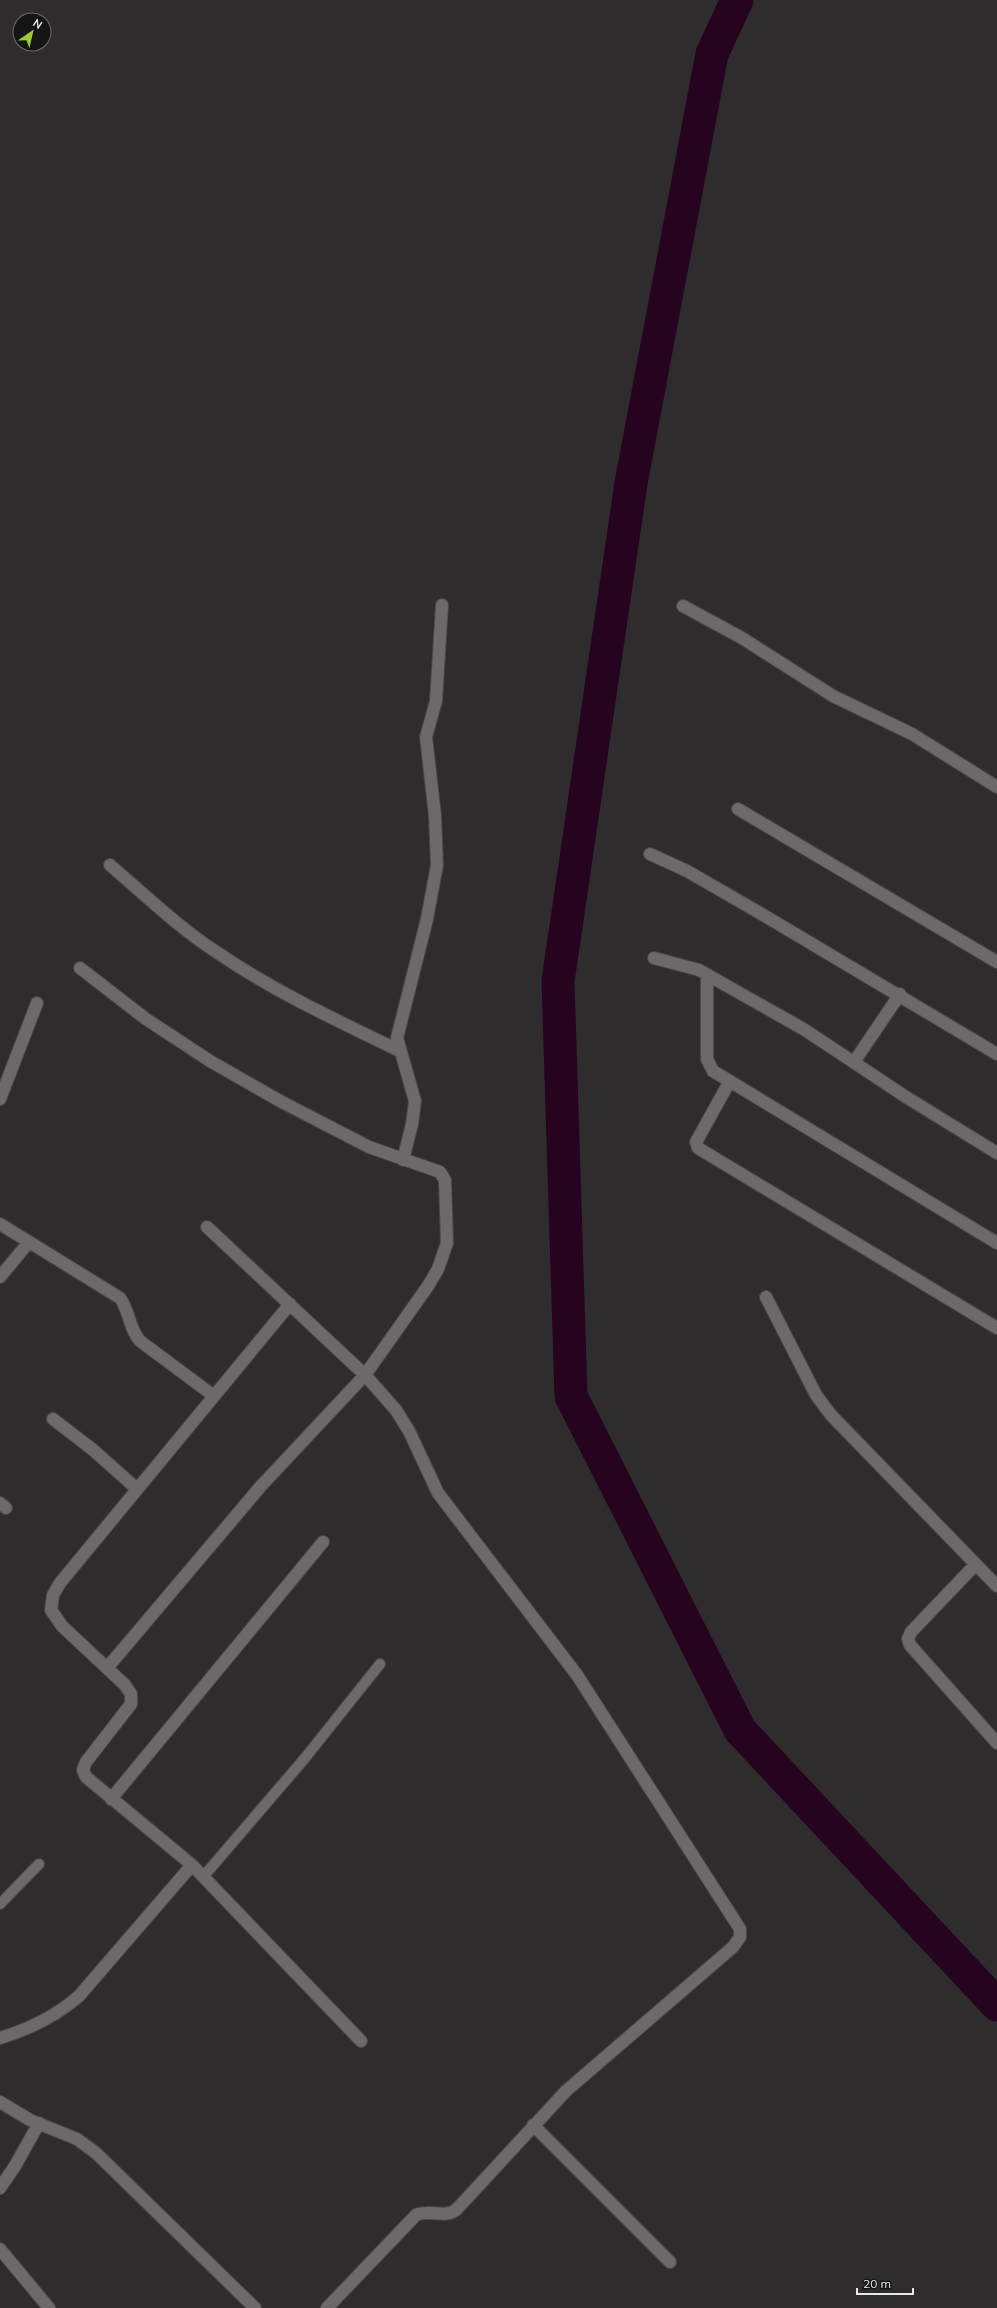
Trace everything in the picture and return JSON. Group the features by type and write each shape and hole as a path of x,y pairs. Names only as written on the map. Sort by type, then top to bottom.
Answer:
{"street":[{"path":"403,1160 412,1124 414,1101 400,1051 398,1032 427,919 437,865 435,816 426,737 436,701 442,605"},
{"path":"682,606 742,638 833,696 912,734 997,787"},
{"path":"738,809 997,962"},
{"path":"650,854 687,871 900,994 997,1054"},
{"path":"110,864 183,927 223,957 293,999 400,1051"},
{"path":"654,958 691,966 805,1030 906,1097 997,1153"},
{"path":"80,968 146,1019 210,1060 343,1134 403,1160 436,1169 443,1176 445,1187 447,1243 438,1269 428,1286 365,1375 262,1486 107,1668"},
{"path":"707,975 708,1063 713,1071 997,1243"},
{"path":"854,1062 900,994"},
{"path":"0,1100 37,1003"},
{"path":"730,1082 696,1142 698,1148 997,1328"},
{"path":"0,1224 120,1298 130,1315 135,1335 140,1341 214,1396"},
{"path":"207,1227 365,1375 396,1410 409,1431 438,1493 577,1675 740,1929 740,1937 733,1947 580,2077 533,2125 457,2209 449,2214 428,2212 416,2215 327,2308"},
{"path":"0,1277 29,1242"},
{"path":"766,1296 816,1394 831,1415 997,1586"},
{"path":"290,1304 60,1583 51,1602 51,1610 54,1618 130,1690 132,1698 131,1704 86,1762 83,1770 90,1782 192,1865 361,2041"},
{"path":"53,1419 92,1449 137,1489"},
{"path":"111,1799 323,1542"},
{"path":"976,1564 911,1632 908,1638 910,1645 997,1743"},
{"path":"0,2038 26,2030 64,2010 79,1996 192,1865"},
{"path":"0,2102 30,2120 77,2139 96,2153 255,2308"},
{"path":"0,2188 15,2166 39,2123"},
{"path":"533,2125 670,2262"},
{"path":"0,2249 49,2308"}],"lane":[{"path":"203,1877 305,1758 380,1664"},
{"path":"0,1904 40,1864"}],"waterway":[{"path":"737,0 712,54 631,483 558,981 571,1396 740,1730 997,2005"}]}
